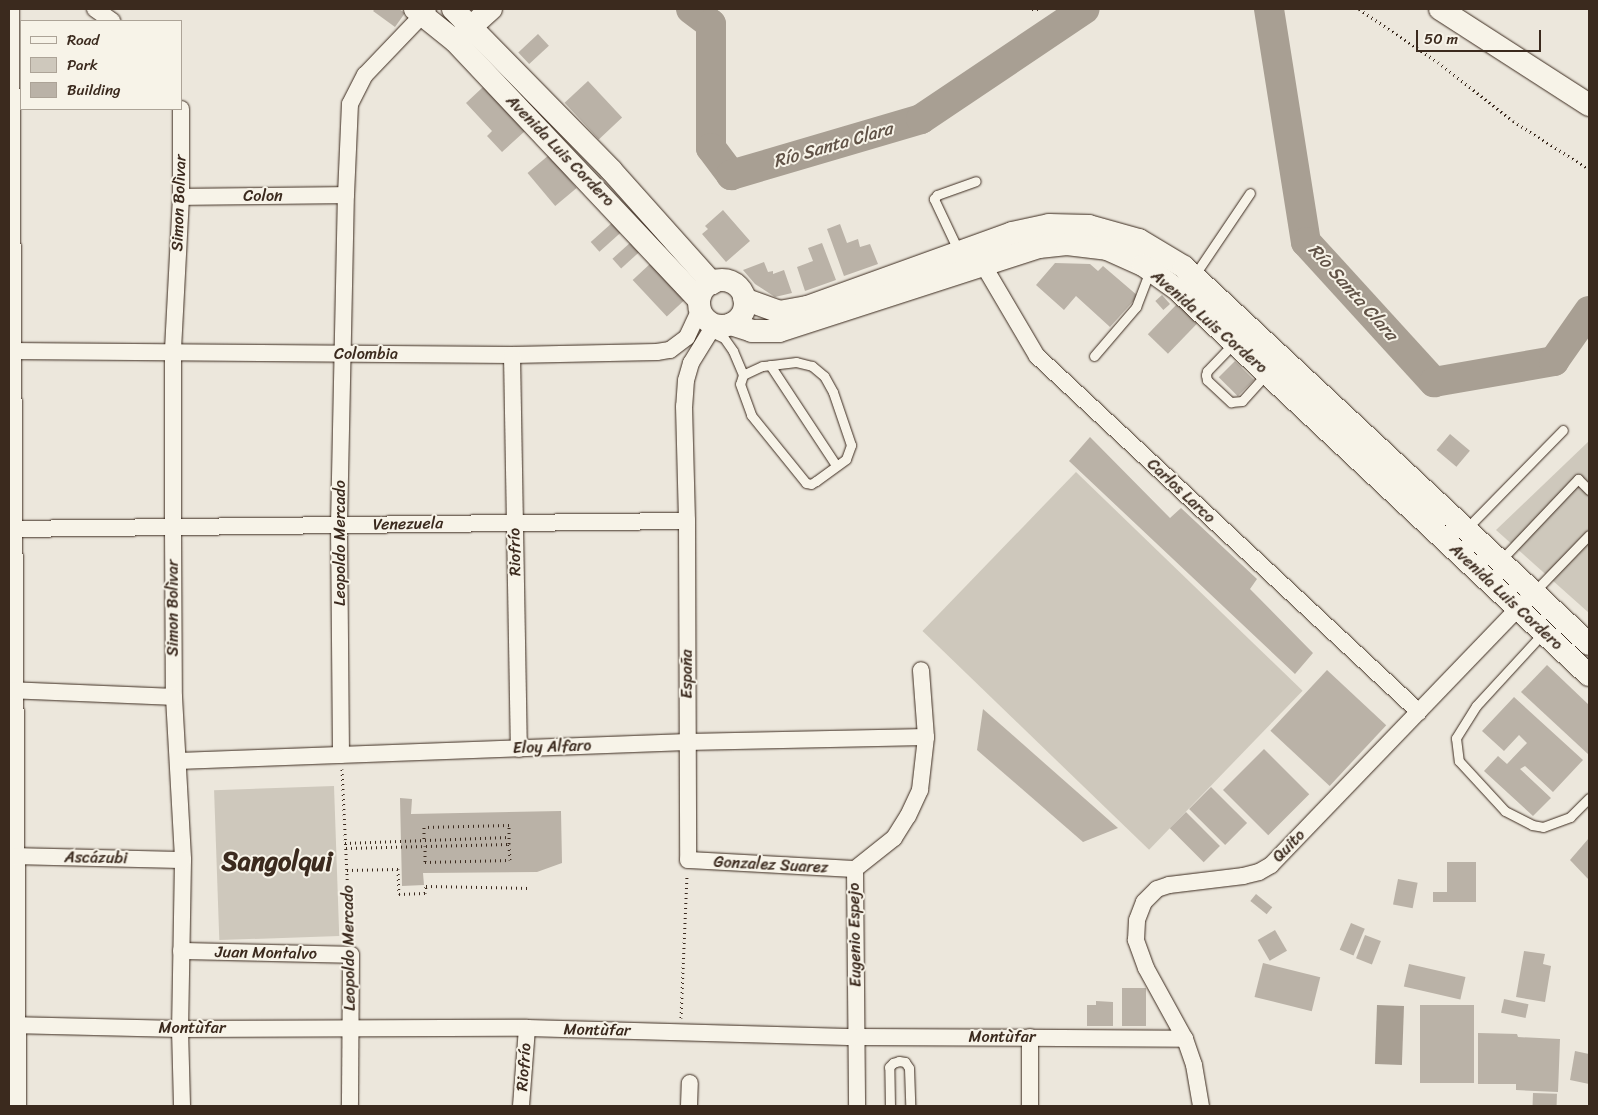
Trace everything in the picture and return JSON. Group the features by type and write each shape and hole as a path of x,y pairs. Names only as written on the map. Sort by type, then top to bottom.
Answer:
{"main road":[{"name":"Avenida Luis Cordero","path":"453,9 472,26 611,170 711,312"},
{"path":"454,41 491,9"},
{"path":"1440,9 1589,105"},
{"name":"Avenida Luis Cordero","path":"422,11 454,41 711,312 752,331 779,331 972,255 1012,233 1049,225 1089,226 1115,231 1139,240 1184,267 1467,528 1589,644"},
{"name":"Avenida Luis Cordero","path":"744,299 780,312 807,307 972,255 1068,244 1107,249 1150,270 1178,290 1589,675"},
{"path":"726,280 742,292 744,299 745,305 740,316 711,312 726,280"}],"street":[{"path":"11,9 13,1025 18,1106"},
{"path":"95,9 111,20"},
{"name":"Leopoldo Mercado","path":"341,755 339,525 346,196 350,104 365,75 422,11"},
{"name":"Simon Bolìvar","path":"181,110 181,197 173,352 173,527 174,697 183,860 180,1029 182,1106"},
{"name":"Colon","path":"181,197 346,196"},
{"name":"Carlos Larco","path":"972,255 1037,356 1418,712"},
{"name":"Colombia","path":"11,351 512,355 670,350 687,337 711,312"},
{"name":"España","path":"688,860 687,521 684,406 686,380 711,312"},
{"name":"Riofrío","path":"512,355 519,749"},
{"name":"Venezuela","path":"11,529 687,521"},
{"name":"Quito","path":"1201,1106 1194,1065 1185,1039 1146,968 1136,940 1137,920 1144,902 1157,889 1169,885 1243,876 1259,872 1271,865 1534,593"},
{"name":"Eugenio Espejo","path":"857,1106 855,869 894,838 908,816 920,790 926,737 921,670"},
{"path":"12,691 174,697"},
{"name":"Eloy Alfaro","path":"178,762 687,742 926,737"},
{"name":"Ascázubi","path":"12,856 183,860"},
{"name":"Gonzalez Suarez","path":"688,860 855,869"},
{"name":"Juan Montalvo","path":"181,951 351,954"},
{"name":"Leopoldo Mercado","path":"350,1106 351,954"},
{"name":"Montùfar","path":"13,1025 180,1029 527,1028 856,1037 1185,1039"},
{"name":"Riofrío","path":"521,1106 527,1028"},
{"path":"1030,1037 1030,1106"},
{"path":"689,1106 690,1083"}],"lane":[{"path":"972,255 934,198 937,195 976,181"},
{"path":"1194,276 1250,193"},
{"path":"1094,356 1136,307 1150,270"},
{"path":"711,312 724,338 730,345 743,375 740,384 751,415 806,483 811,484 846,459 851,445 833,392 824,376 812,366 796,362 762,366 743,375"},
{"path":"1234,342 1207,371 1207,380 1231,402 1242,401 1267,373"},
{"path":"770,365 836,465"},
{"path":"1467,528 1563,430"},
{"path":"1500,560 1578,479 1589,490"},
{"path":"1534,593 1589,535"},
{"path":"1544,632 1476,706 1456,738 1459,761 1505,811 1532,825 1543,828 1570,817 1589,798"},
{"path":"890,1106 889,1068 893,1063 899,1061 905,1062 909,1068 910,1106"}],"path":[{"path":"1032,9 1041,9"},
{"path":"1359,9 1438,62 1513,121 1589,169"},
{"name":"Leopoldo Mercado","path":"341,755 351,954"},
{"path":"424,840 424,827 508,825 510,860 425,862 425,846"},
{"path":"345,843 509,837"},
{"path":"346,848 509,844"},
{"path":"681,1031 688,860"},
{"path":"347,870 398,869 399,894 426,893 426,886 529,888"}],"green space":[{"path":"1589,441 1589,613 1496,530"},
{"path":"1076,472 1303,691 1149,850 922,631"},
{"path":"334,786 339,936 219,940 214,790"}],"shaded area":[{"path":"1377,1005 1404,1006 1402,1065 1375,1064"}],"building":[{"path":"375,9 399,9 405,13 395,27 373,11"},
{"path":"538,34 549,46 529,64 518,52"},
{"path":"588,81 622,118 599,139 565,103"},
{"path":"483,87 525,131 502,152 487,136 492,131 466,103"},
{"path":"549,155 577,188 555,206 528,173"},
{"path":"723,210 750,241 726,262 702,234 708,229 705,226"},
{"path":"613,222 622,232 599,252 591,242"},
{"path":"840,224 847,243 858,239 860,247 870,244 878,264 844,276 827,229"},
{"path":"631,242 640,252 621,268 612,259"},
{"path":"822,243 836,280 805,291 797,267 813,261 808,248"},
{"path":"764,262 768,272 773,271 773,274 784,270 792,293 775,297 755,284 743,270"},
{"path":"651,263 685,300 667,317 633,280"},
{"path":"1055,263 1090,264 1098,271 1103,266 1138,296 1110,327 1076,296 1064,310 1036,285"},
{"path":"1162,295 1170,304 1163,310 1155,301"},
{"path":"1177,304 1197,323 1168,354 1148,334"},
{"path":"1235,361 1254,380 1238,396 1219,377"},
{"path":"1450,434 1470,451 1456,467 1437,450"},
{"path":"1090,437 1170,518 1181,508 1257,579 1250,589 1313,653 1295,674 1069,461"},
{"path":"1547,665 1589,705 1589,755 1521,692"},
{"path":"1327,670 1386,725 1330,786 1270,731"},
{"path":"1514,697 1583,760 1553,792 1525,766 1520,769 1551,798 1533,816 1484,771 1498,756 1507,764 1527,743 1519,735 1504,751 1482,731"},
{"path":"983,709 1118,828 1083,842 977,750"},
{"path":"1264,749 1309,794 1268,835 1223,790"},
{"path":"1211,787 1247,823 1225,845 1189,809"},
{"path":"400,798 412,799 411,814 561,811 562,863 537,872 423,873 424,885 402,886"},
{"path":"1186,812 1220,846 1204,862 1170,828"},
{"path":"1589,838 1589,880 1570,860"},
{"path":"1447,862 1476,862 1476,902 1433,902 1433,892 1447,892"},
{"path":"1398,879 1418,883 1413,908 1393,905"},
{"path":"1256,894 1272,907 1267,914 1250,901"},
{"path":"1351,923 1365,929 1353,956 1340,950"},
{"path":"1275,930 1287,951 1270,961 1258,940"},
{"path":"1365,935 1381,941 1372,964 1356,958"},
{"path":"1524,951 1545,954 1543,964 1551,966 1545,1002 1516,997"},
{"path":"1263,963 1320,977 1312,1011 1255,997"},
{"path":"1409,964 1466,977 1460,999 1404,986"},
{"path":"1122,988 1146,988 1146,1026 1122,1026"},
{"path":"1504,999 1528,1004 1526,1018 1501,1013"},
{"path":"1096,1001 1113,1002 1113,1026 1087,1026 1087,1005 1096,1005"},
{"path":"1420,1005 1474,1005 1474,1083 1420,1083"},
{"path":"1478,1033 1517,1034 1518,1037 1560,1039 1558,1092 1516,1090 1516,1084 1478,1084"},
{"path":"1575,1051 1589,1054 1589,1084 1570,1080"},
{"path":"1533,1093 1557,1094 1557,1106 1533,1106"}],"waterway":[{"name":"Río Santa Clara","path":"691,9 711,24 711,148 731,175 921,119 1085,9"},
{"name":"Río Santa Clara","path":"1269,9 1306,242 1434,382 1554,361 1589,311"}],"district":[{"name":"Sangolqui","path":"277,862"}]}
